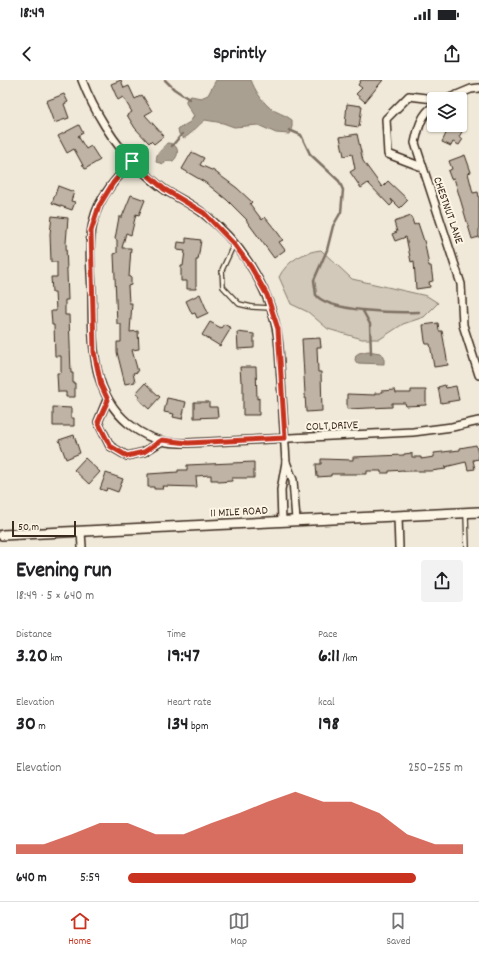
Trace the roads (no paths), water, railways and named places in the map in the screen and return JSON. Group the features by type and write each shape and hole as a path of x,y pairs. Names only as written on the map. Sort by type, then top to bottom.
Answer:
{"street":[{"path":"82,80 89,99 108,132 132,161 164,189 204,213 234,244 251,267 267,295 278,329 286,462 281,490 282,521"},
{"path":"462,92 470,88 479,88"},
{"name":"CHESTNUT LANE","path":"422,167 388,154 386,119 410,96 427,99"},
{"name":"CHESTNUT LANE","path":"427,112 419,125 415,143 461,284 463,325 479,375"},
{"name":"COLT DRIVE","path":"132,161 113,183 99,206 91,231 94,352 101,385 108,400 118,415 138,431 152,438 188,443 413,432 452,427 479,421"},
{"path":"108,400 98,422 110,446 127,456 144,452 162,440"},
{"path":"286,462 293,480 296,520"},
{"name":"11 MILE ROAD","path":"1,535 479,512"},
{"path":"398,516 399,547"},
{"path":"81,531 82,547"}],"lane":[{"path":"234,244 222,270 223,287 239,304 252,307 271,308"},
{"path":"466,513 467,547"}],"waterway":[{"path":"165,80 174,89 189,99"},
{"path":"289,130 301,135 310,154 339,181 343,190 341,212 333,226 327,250 314,280 316,295 323,301 349,308 381,312 419,312"},
{"path":"172,146 182,134"},
{"path":"363,311 370,324 371,354"}]}
